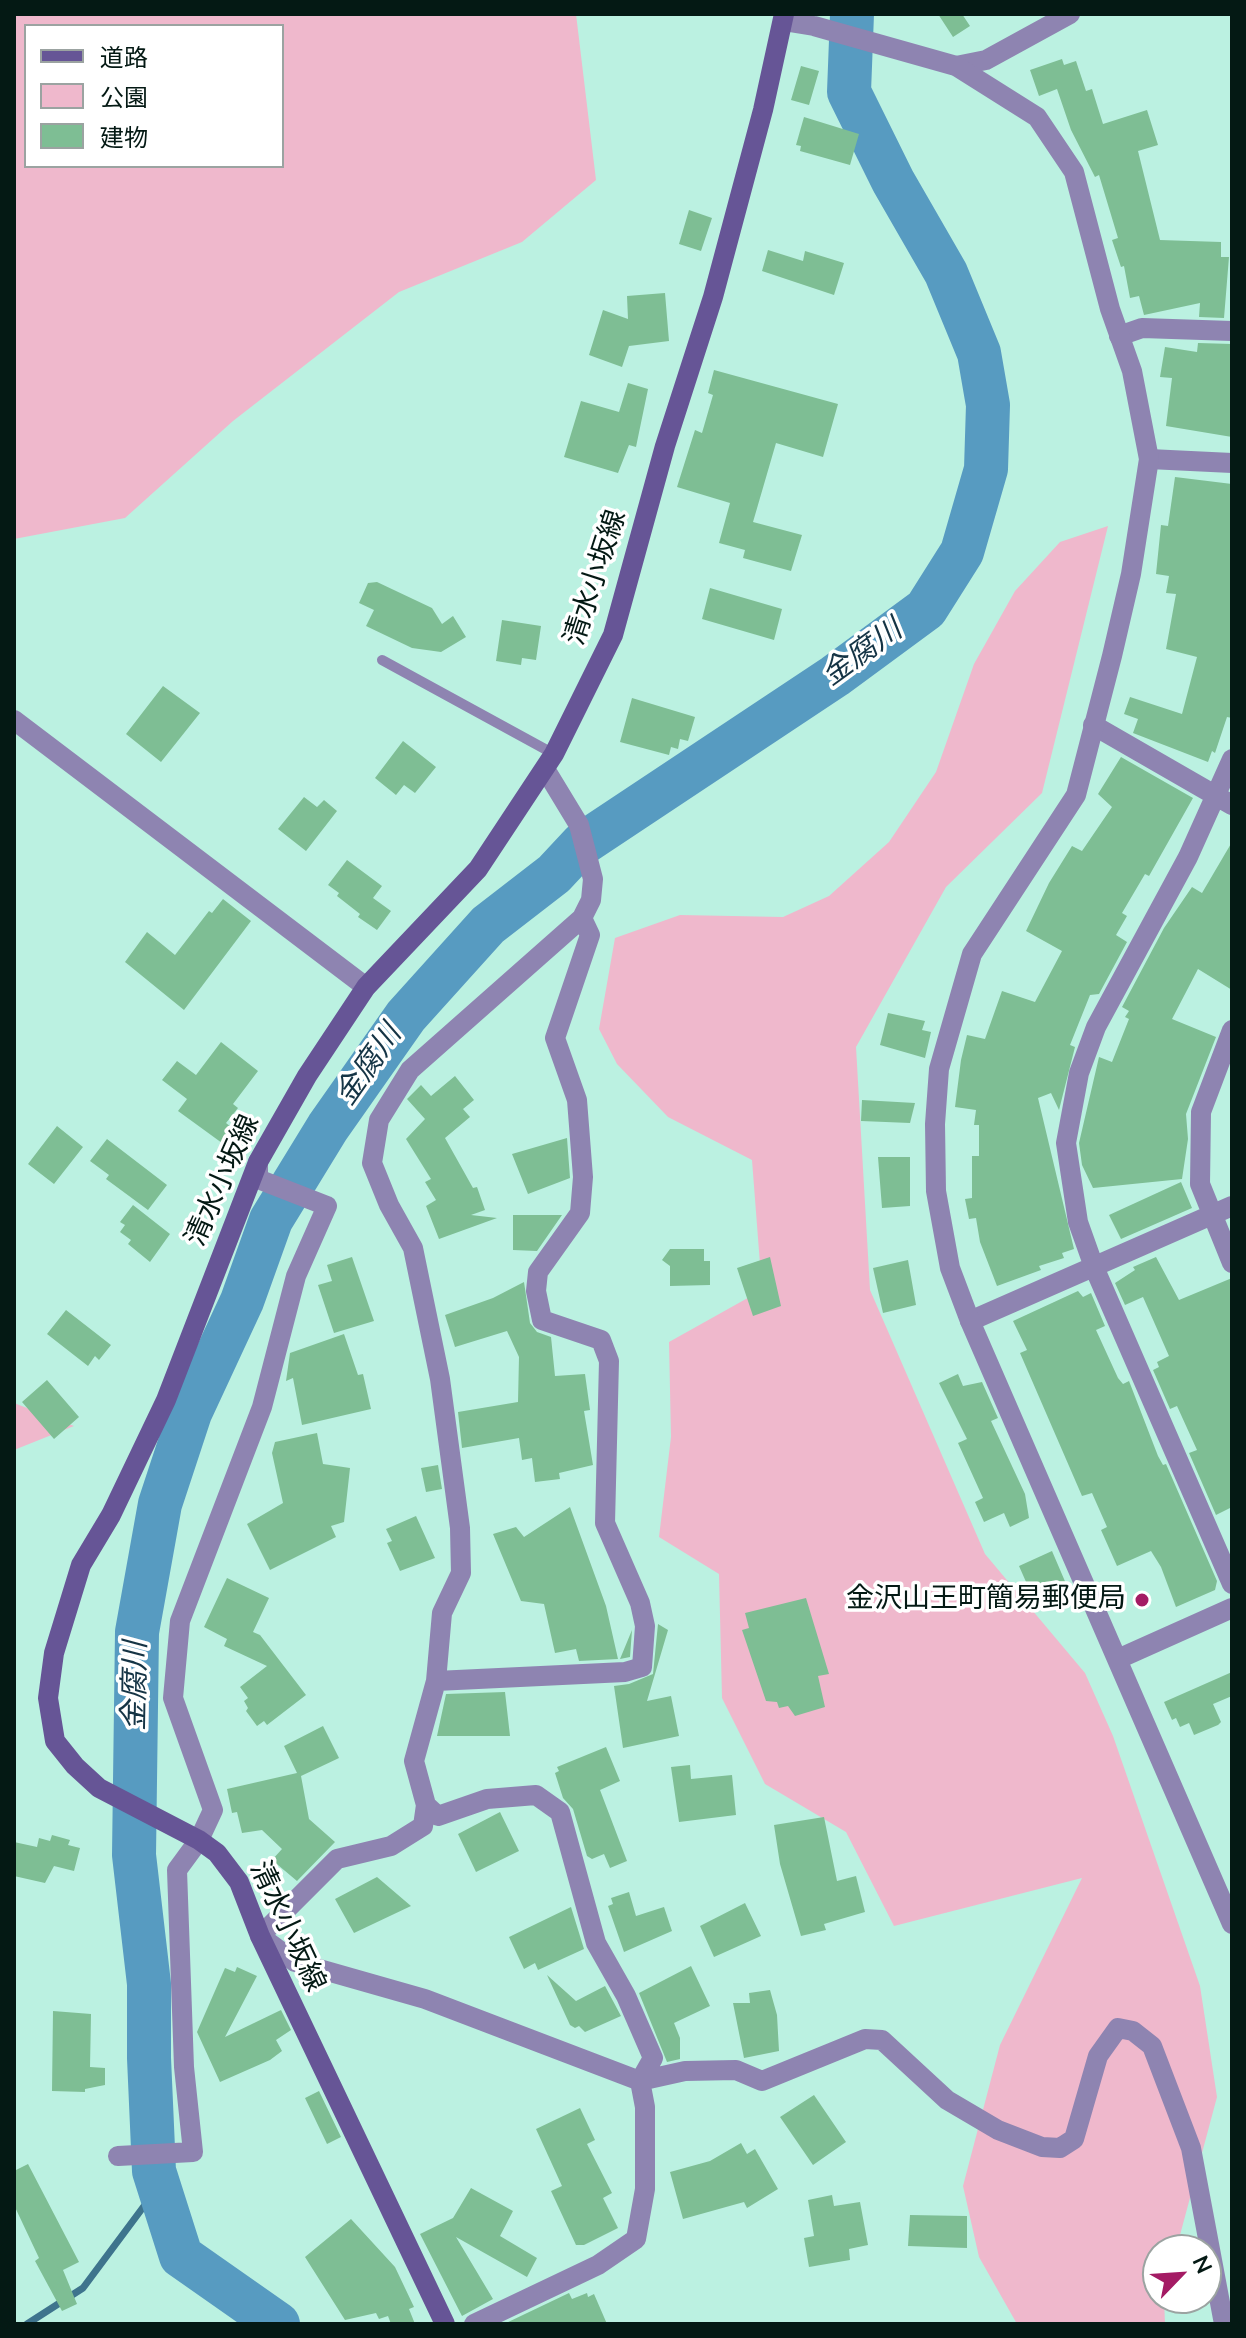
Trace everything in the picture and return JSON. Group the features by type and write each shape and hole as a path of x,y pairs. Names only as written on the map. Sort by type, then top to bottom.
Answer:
{"main road":[{"name":"清水小坂線","path":"445,2324 260,1936 239,1882 217,1853 191,1835 99,1788 55,1741 48,1698 54,1653 81,1565 111,1515 166,1400 258,1170 307,1076 366,987 478,869 550,762 613,635 665,446 713,297 784,17"}],"street":[{"path":"956,66 986,60 1070,14"},
{"path":"784,17 956,66 1037,117 1074,172 1119,336 1132,371 1149,459 1131,574 1076,795 972,954 939,1069 935,1124 936,1191 950,1268 970,1321 1232,1924"},
{"path":"1119,336 1142,328 1232,331"},
{"path":"1149,459 1232,463"},
{"path":"14,720 366,987"},
{"path":"1093,725 1224,800"},
{"path":"1232,759 1224,800 1188,857 1118,982 1079,1073 1066,1143 1078,1222 1094,1267 1232,1584"},
{"path":"436,1681 625,1672 642,1667 645,1626 640,1603 605,1523 609,1361 601,1340 542,1320 536,1291 538,1272 580,1213 583,1177 577,1100 555,1038 590,935 586,909 593,879 579,825 550,762"},
{"path":"586,909 410,1070 379,1120 372,1163 389,1205 413,1248 440,1379 460,1528 461,1573 442,1613 436,1681 414,1761 426,1805 423,1826 391,1846 337,1859 260,1936 295,1962 425,1999 640,2081 685,2071 736,2070 762,2081 865,2039 882,2040 959,2107 998,2130 1042,2147 1060,2148 1074,2139 1098,2056 1118,2028 1133,2031 1152,2046 1191,2148 1224,2324"},
{"path":"1232,1030 1201,1112 1200,1184 1232,1263"},
{"path":"118,2156 193,2152 184,2067 177,1870 191,1835 213,1810 173,1698 180,1621 262,1407 296,1276 327,1206 258,1170"},
{"path":"970,1321 1232,1206"},
{"path":"1118,1659 1232,1608"},
{"path":"426,1805 438,1816 487,1799 536,1795 560,1812 596,1943 626,1996 653,2058 640,2081 645,2107 645,2189 636,2239 598,2265 474,2324"}],"lane":[{"path":"382,660 550,762"}],"green space":[{"path":"14,14 576,14 596,180 522,242 399,292 233,421 125,518 14,539"},
{"path":"1108,526 1042,793 946,887 856,1047 870,1290 985,1554 1085,1673 1113,1736 1200,1986 1217,2097 1180,2234 1142,2234 1142,2314 1165,2314 1165,2324 1017,2324 979,2257 963,2186 1000,2045 1082,1878 894,1926 846,1832 765,1784 722,1698 719,1574 659,1537 671,1437 669,1342 762,1290 752,1160 668,1117 617,1064 599,1029 615,938 680,915 783,917 829,896 889,842 936,772 974,664 1015,591 1060,542"},
{"path":"14,1403 74,1426 14,1450"}],"building":[{"path":"938,14 962,14 970,26 953,37"},
{"path":"1062,59 1064,65 1076,61 1086,91 1092,89 1103,124 1147,110 1158,145 1138,151 1160,240 1221,242 1221,257 1229,257 1224,318 1199,317 1200,303 1144,315 1139,296 1130,298 1124,266 1121,267 1112,240 1118,238 1099,175 1095,177 1071,130 1057,89 1039,96 1030,70"},
{"path":"801,66 819,71 809,105 791,100"},
{"path":"804,117 859,134 850,165 800,151 801,146 796,145"},
{"path":"689,210 712,218 701,251 679,244"},
{"path":"768,250 803,261 805,251 844,263 834,295 762,271"},
{"path":"665,293 669,341 629,346 622,367 589,355 603,310 628,319 627,296"},
{"path":"1198,343 1232,344 1232,437 1166,426 1172,378 1160,377 1165,347 1197,352"},
{"path":"714,370 838,404 823,457 776,443 753,522 802,535 791,571 743,558 745,550 719,543 730,503 677,487 695,430 702,433 713,395 708,393"},
{"path":"628,383 648,389 636,447 629,445 618,473 564,457 581,401 619,412"},
{"path":"1175,477 1232,484 1232,718 1227,717 1215,753 1212,751 1208,762 1133,733 1138,719 1124,714 1130,697 1182,714 1197,657 1166,649 1176,594 1166,593 1169,576 1156,574 1161,525 1168,526"},
{"path":"377,582 432,608 442,624 453,616 466,637 441,652 412,648 366,626 374,610 359,603 368,583"},
{"path":"710,588 782,609 774,640 702,619"},
{"path":"502,620 541,626 536,660 522,658 521,665 496,661"},
{"path":"163,686 200,713 161,762 126,734"},
{"path":"632,698 695,717 688,741 680,739 678,749 671,747 669,755 620,742"},
{"path":"403,741 436,767 415,793 404,785 396,795 375,778"},
{"path":"1121,757 1193,798 1149,876 1145,874 1122,913 1127,916 1116,935 1127,942 1099,994 1090,995 1070,1045 1075,1047 1059,1110 1051,1093 1038,1098 1074,1249 1062,1253 1064,1258 1039,1266 1041,1270 997,1286 980,1242 976,1218 969,1219 965,1199 972,1198 972,1156 979,1156 979,1125 974,1125 976,1110 955,1107 961,1060 967,1035 985,1039 1002,991 1035,1002 1062,951 1026,931 1049,883 1072,846 1082,851 1112,807 1098,794"},
{"path":"304,797 317,807 324,800 337,811 306,851 278,829"},
{"path":"1232,842 1232,990 1198,969 1172,1019 1216,1037 1186,1114 1188,1139 1182,1179 1093,1188 1082,1165 1079,1143 1099,1057 1112,1062 1129,1019 1125,1017 1129,1011 1122,1007 1164,928 1192,887 1202,893"},
{"path":"347,860 382,886 373,898 391,911 377,930 358,917 360,914 328,885"},
{"path":"223,899 251,921 184,1010 125,962 147,932 175,955 209,911 212,913"},
{"path":"888,1013 925,1021 922,1030 931,1032 925,1058 880,1045"},
{"path":"221,1042 258,1071 233,1104 238,1108 226,1123 231,1127 222,1143 178,1111 187,1099 162,1080 177,1061 196,1075"},
{"path":"455,1076 474,1100 463,1109 470,1117 445,1138 473,1188 477,1187 485,1210 471,1215 497,1218 439,1239 426,1206 436,1200 425,1182 431,1179 406,1139 425,1119 407,1099 421,1085 431,1096"},
{"path":"862,1100 915,1103 910,1123 861,1121"},
{"path":"57,1126 83,1147 54,1184 28,1164"},
{"path":"567,1138 570,1178 528,1194 512,1154"},
{"path":"107,1139 167,1185 148,1210 106,1179 109,1175 90,1161"},
{"path":"878,1157 910,1157 910,1206 882,1208"},
{"path":"1181,1182 1192,1208 1121,1239 1109,1215"},
{"path":"133,1205 170,1234 150,1262 128,1244 131,1240 120,1232 125,1225 120,1222"},
{"path":"513,1215 562,1215 537,1251 513,1250"},
{"path":"670,1249 704,1249 704,1261 710,1261 710,1285 670,1286 670,1266 662,1260"},
{"path":"352,1257 374,1321 334,1333 318,1285 332,1281 327,1265"},
{"path":"770,1257 781,1306 753,1316 737,1268"},
{"path":"1156,1257 1179,1300 1232,1278 1232,1507 1216,1515 1189,1453 1197,1450 1177,1406 1170,1409 1153,1370 1159,1367 1157,1362 1169,1356 1143,1297 1125,1305 1115,1283 1135,1270 1133,1267"},
{"path":"908,1260 916,1305 883,1313 873,1268"},
{"path":"524,1282 530,1323 537,1332 551,1337 555,1376 585,1374 590,1410 584,1411 593,1465 559,1473 560,1479 535,1482 532,1458 522,1460 519,1438 462,1448 458,1412 518,1402 519,1357 507,1331 455,1347 445,1315 493,1298"},
{"path":"1078,1291 1083,1297 1091,1293 1105,1326 1096,1330 1118,1378 1123,1384 1129,1381 1158,1456 1163,1465 1166,1464 1217,1581 1215,1590 1176,1607 1161,1567 1151,1551 1117,1566 1101,1530 1107,1527 1092,1493 1082,1496 1020,1353 1027,1350 1013,1321"},
{"path":"66,1310 111,1345 99,1360 95,1356 88,1366 47,1334"},
{"path":"344,1334 358,1375 363,1374 371,1409 302,1425 293,1378 286,1381 290,1353"},
{"path":"958,1374 963,1386 982,1382 998,1418 991,1421 1025,1494 1029,1518 1010,1527 1004,1513 984,1522 975,1502 983,1498 958,1443 967,1439 939,1383"},
{"path":"47,1380 79,1417 54,1439 22,1402"},
{"path":"317,1433 323,1464 350,1468 344,1522 331,1526 336,1537 270,1570 247,1524 283,1503 272,1453 275,1442"},
{"path":"438,1465 442,1489 426,1492 421,1468"},
{"path":"570,1507 606,1606 618,1659 579,1661 576,1649 555,1653 544,1604 521,1601 493,1534 516,1527 524,1537"},
{"path":"416,1516 435,1558 400,1571 387,1543 392,1541 386,1529"},
{"path":"1052,1551 1070,1593 1052,1601 1049,1594 1034,1600 1019,1566"},
{"path":"227,1578 269,1598 253,1632 260,1635 306,1695 267,1725 264,1721 257,1726 246,1711 248,1708 244,1701 248,1698 240,1687 267,1666 224,1646 227,1639 204,1627"},
{"path":"806,1598 829,1674 818,1676 825,1707 795,1716 788,1706 779,1708 777,1702 766,1701 742,1630 749,1628 745,1613"},
{"path":"658,1624 668,1630 647,1701 671,1696 679,1736 623,1748 614,1686 629,1684 653,1674"},
{"path":"632,1630 630,1657 620,1659"},
{"path":"1232,1672 1232,1696 1213,1704 1221,1722 1218,1725 1194,1735 1189,1723 1180,1727 1176,1718 1172,1720 1164,1702"},
{"path":"505,1692 510,1736 437,1736 446,1694"},
{"path":"323,1726 339,1758 301,1776 309,1819 335,1842 297,1881 272,1860 282,1849 262,1830 242,1833 237,1812 232,1813 227,1789 297,1773 284,1746"},
{"path":"606,1747 620,1781 600,1790 627,1861 610,1868 604,1854 592,1859 587,1856 573,1809 563,1798 555,1773 559,1771 557,1767"},
{"path":"690,1765 691,1779 732,1775 736,1815 679,1822 671,1767"},
{"path":"500,1812 519,1851 476,1872 458,1834"},
{"path":"824,1817 837,1881 856,1876 865,1912 824,1924 826,1930 801,1936 780,1864 774,1825"},
{"path":"52,1835 70,1840 68,1845 80,1848 74,1871 54,1866 45,1883 14,1876 14,1842 37,1847 39,1838 50,1841"},
{"path":"377,1877 411,1906 354,1933 335,1899"},
{"path":"629,1892 636,1916 664,1907 672,1931 624,1952 608,1906 613,1904 611,1898"},
{"path":"745,1903 761,1936 714,1957 700,1926"},
{"path":"571,1907 584,1949 538,1970 535,1963 524,1969 509,1937"},
{"path":"691,1966 710,2006 674,2023 680,2038 680,2059 667,2062 639,1993"},
{"path":"237,1967 257,1976 225,2037 281,2010 291,2030 276,2040 282,2051 270,2060 220,2082 197,2032 225,1968 235,1972"},
{"path":"547,1975 576,2001 605,1986 621,2016 585,2032 579,2026 575,2028 570,2025"},
{"path":"770,1990 777,2015 779,2051 744,2058 733,2003 750,2003 749,1993"},
{"path":"53,2011 91,2014 90,2067 105,2068 105,2085 85,2089 85,2092 52,2091"},
{"path":"319,2091 341,2137 327,2144 305,2098"},
{"path":"814,2095 846,2142 813,2165 780,2117"},
{"path":"580,2108 595,2140 587,2144 612,2193 603,2198 618,2228 584,2245 576,2245 551,2191 562,2186 536,2129"},
{"path":"741,2143 747,2154 755,2149 778,2189 747,2208 744,2202 683,2219 670,2172 710,2161"},
{"path":"28,2164 79,2262 63,2270 77,2304 62,2311 35,2261 39,2258 14,2205 14,2171"},
{"path":"471,2188 513,2211 500,2236 537,2258 527,2277 456,2237 493,2299 462,2316 420,2234 453,2218"},
{"path":"832,2195 834,2206 860,2202 868,2245 849,2249 850,2260 809,2267 804,2238 814,2236 808,2200"},
{"path":"910,2215 967,2216 967,2248 908,2246"},
{"path":"351,2219 395,2267 414,2307 409,2309 415,2324 391,2324 388,2316 379,2319 376,2313 345,2320 305,2257"},
{"path":"569,2293 572,2299 587,2293 588,2297 594,2294 607,2324 504,2324"}],"waterway":[{"name":"金腐川","path":"278,2324 181,2256 154,2171 149,1984 134,1855 137,1632 160,1504 190,1413 242,1301 271,1220 328,1127 406,1016 488,925 554,874 582,844 835,676 926,609 962,552 986,469 988,405 979,353 946,273 893,181 849,92 852,14"},
{"path":"27,2324 83,2288 150,2198 163,2207"}],"place":[{"name":"金沢山王町簡易郵便局","path":"1142,1600"}]}
